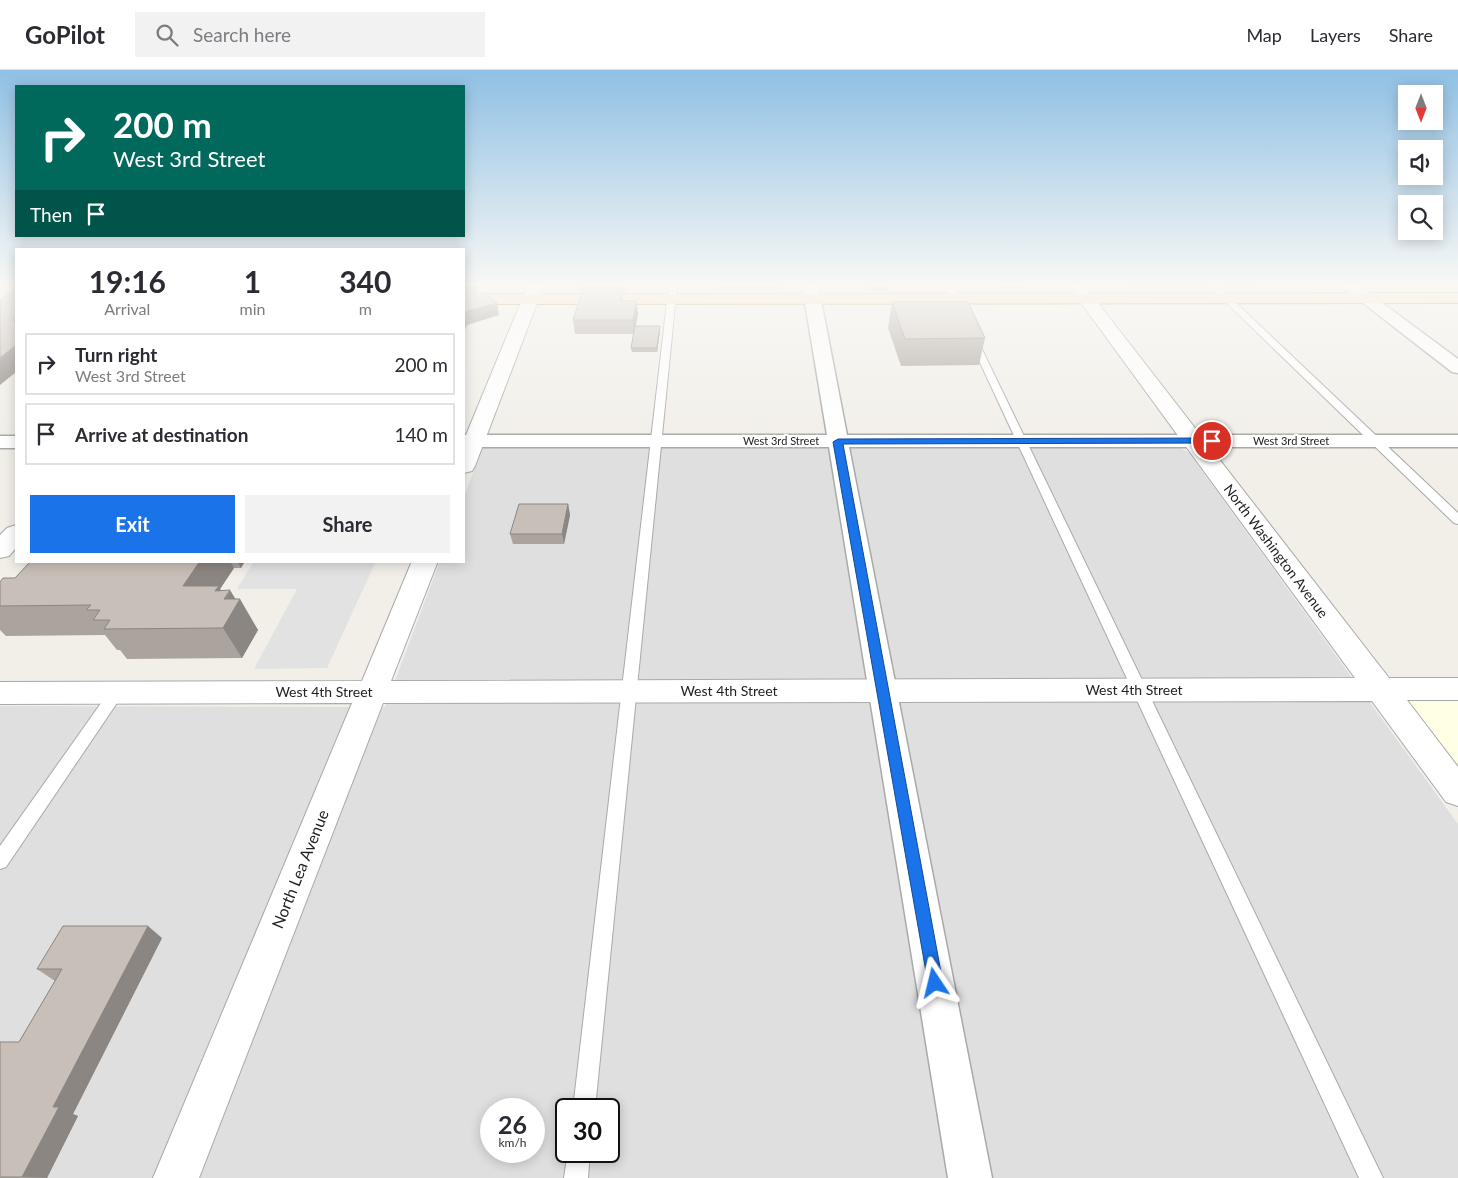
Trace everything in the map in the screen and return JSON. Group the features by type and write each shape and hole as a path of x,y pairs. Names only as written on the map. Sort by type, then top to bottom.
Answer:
{"street":[{"path":"465,461 469,442 515,337"},
{"path":"819,337 970,1178"},
{"name":"North Washington Avenue","path":"1115,337 1458,792"},
{"path":"1416,337 1458,368"},
{"name":"West 3rd Street","path":"469,442 1458,441"},
{"path":"0,442 15,442"},
{"path":"0,550 15,534"},
{"name":"North Lea Avenue","path":"176,1178 424,563"},
{"name":"West 4th Street","path":"0,693 1458,690"}],"lane":[{"path":"585,1098 667,337"},
{"path":"972,337 1020,441 1371,1178"},
{"path":"1266,337 1458,520"},
{"path":"0,861 116,693"},
{"path":"576,1178 578,1163"}],"shaded area":[{"path":"1179,447 1189,453 1458,824 1458,1178 0,1178 0,706 385,707 439,563 465,563 465,494 482,448"},
{"path":"253,563 375,563 327,668 254,669 297,589 237,589"},
{"path":"1458,689 1458,792 1381,690"}],"building":[{"path":"0,337 15,337 15,346 0,358"},
{"path":"633,337 659,337 657,348 631,348"},
{"path":"904,337 985,338 905,339"},
{"path":"519,504 568,504 562,534 510,534"},
{"path":"29,563 199,563 183,586 219,586 215,591 230,590 224,599 240,599 223,628 104,629 110,620 93,620 100,610 86,610 91,605 0,606 0,582 3,578 15,578"},
{"path":"63,926 148,926 53,1107 59,1107 22,1177 0,1177 0,1042 19,1042 62,969 37,969"}],"route":[{"path":"935,983 838,442 1212,441"}]}
